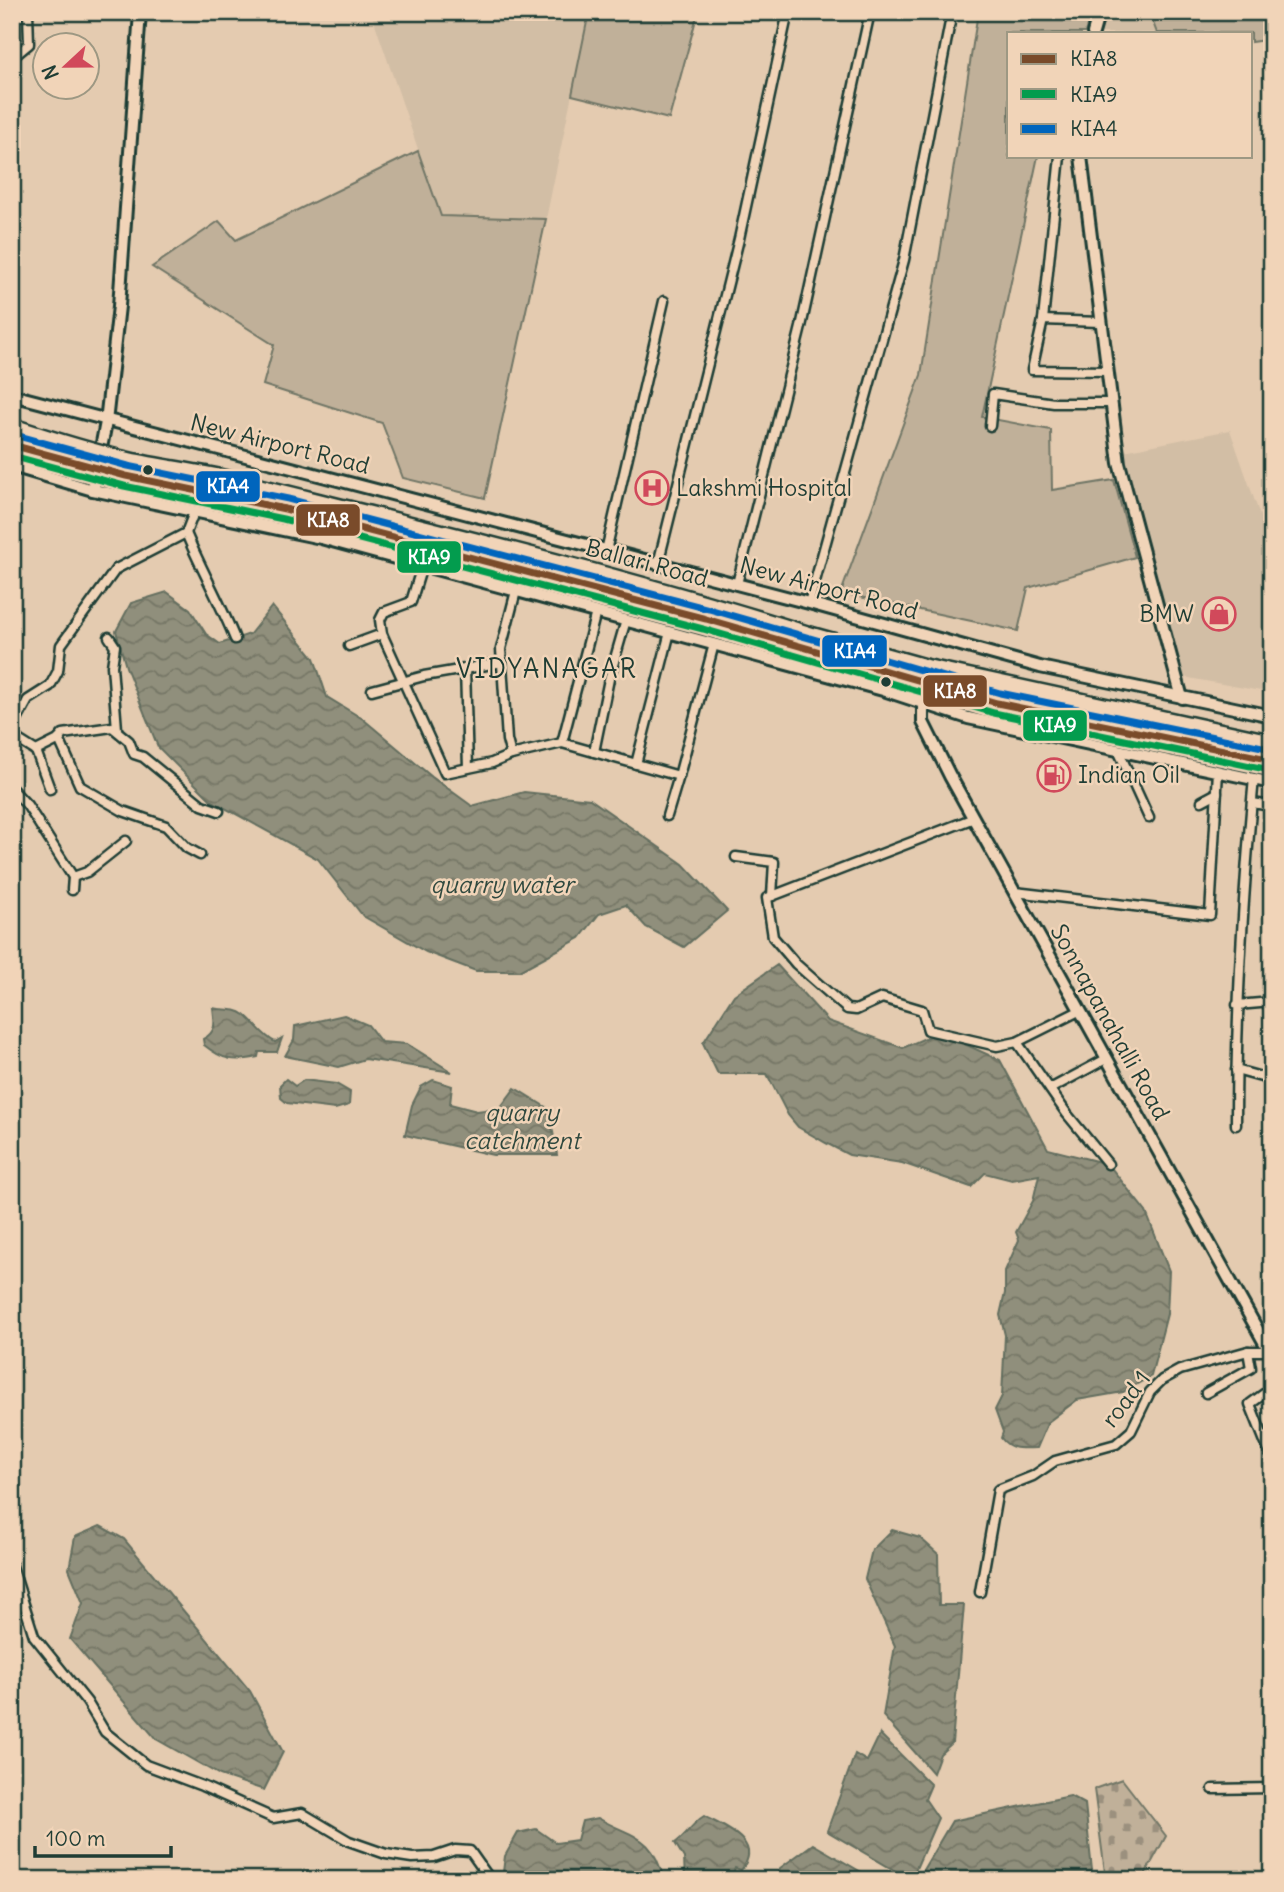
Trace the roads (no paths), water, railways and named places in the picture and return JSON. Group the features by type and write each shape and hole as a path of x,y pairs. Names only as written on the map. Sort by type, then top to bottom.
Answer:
{"highway":[{"name":"Ballari Road","path":"12,426 95,452 186,468 720,606 811,635 928,667 1272,742"},
{"name":"Ballari Road","path":"12,445 126,476 310,515 706,619 806,650 998,703 1272,760"}],"street":[{"path":"12,58 29,44 28,12"},
{"path":"93,490 106,422 119,306 140,12"},
{"path":"658,564 738,239 788,12"},
{"path":"737,584 801,327 870,12"},
{"path":"809,603 904,260 952,12"},
{"path":"1093,32 1099,12"},
{"path":"1060,158 1043,320 1032,370 1107,372"},
{"path":"1081,158 1119,463 1182,698"},
{"path":"606,551 664,301"},
{"path":"1043,320 1100,322"},
{"path":"990,426 993,394 1054,403 1110,403"},
{"name":"New Airport Road","path":"12,395 106,422 467,512 1040,667 1272,716"},
{"path":"12,466 93,490 321,538 670,632 968,718 1272,783"},
{"path":"12,729 28,700 50,686 58,671 61,645 116,569 186,533 192,515"},
{"path":"186,533 214,588 216,603 224,612 235,639"},
{"path":"422,566 411,602 384,612 380,620 382,634 445,773 562,743 679,776"},
{"path":"512,755 507,740 500,649 516,591"},
{"path":"562,743 596,612"},
{"path":"594,752 609,679 626,620"},
{"path":"636,764 670,632"},
{"path":"349,646 382,634"},
{"path":"109,637 114,646 113,687 117,729"},
{"path":"667,816 713,644"},
{"path":"372,691 403,681 502,662"},
{"path":"465,668 468,768"},
{"name":"Sonnapanahalli Road","path":"923,704 923,722 974,818 1270,1353"},
{"path":"36,751 59,739 62,734 112,727 129,741 134,754 143,757 202,805 219,811"},
{"path":"12,736 36,751 50,789"},
{"path":"59,739 80,786 122,811 166,826 187,848 200,855"},
{"path":"1118,750 1149,818"},
{"path":"1015,892 1210,915 1218,771"},
{"path":"1236,1125 1237,1005 1254,779"},
{"path":"12,789 27,805 73,877 72,890"},
{"path":"1202,801 1217,793"},
{"path":"1252,803 1272,806"},
{"path":"974,818 767,898 773,937 796,964 847,1009 856,1010 882,998 922,1010 928,1030 997,1046 1017,1042 1079,1011"},
{"path":"73,877 87,872 126,841"},
{"path":"736,857 774,862 772,896"},
{"path":"1237,1005 1272,1002"},
{"path":"1017,1042 1108,1164"},
{"path":"1050,1089 1106,1059"},
{"path":"1236,1070 1272,1080"},
{"path":"1206,1393 1251,1368 1248,1351"},
{"name":"road 1","path":"980,1592 998,1490 1033,1476 1055,1461 1092,1453 1125,1438 1150,1392 1162,1380 1180,1370 1248,1351 1270,1353"},
{"path":"1272,1388 1250,1404 1272,1459"},
{"path":"12,1566 34,1636 87,1702 105,1732 146,1765 202,1786 273,1818 302,1813 349,1841 386,1854 412,1858 434,1857 455,1850 470,1852 487,1875 487,1880"},
{"path":"1213,1789 1272,1788"}],"water":[{"name":"quarry water","path":"167,592 190,609 206,634 220,644 250,634 272,606 314,658 327,697 363,719 432,777 472,806 524,792 590,799 683,864 727,911 684,947 646,927 626,905 599,914 580,938 519,971 476,971 426,952 363,916 318,859 212,801 158,747 126,667 116,631 131,603"},
{"path":"777,965 828,1021 903,1048 938,1032 1000,1060 1048,1149 1108,1164 1146,1212 1169,1271 1167,1314 1151,1376 1123,1392 1077,1400 1048,1422 1037,1448 1013,1447 1001,1438 1003,1432 995,1410 1002,1396 1005,1335 1000,1315 1005,1293 1005,1271 1019,1240 1016,1232 1033,1201 1039,1175 1012,1180 985,1173 971,1187 902,1163 849,1155 798,1127 788,1115 767,1074 718,1074 703,1043 734,995"},
{"path":"213,1008 241,1013 270,1039 275,1042 282,1038 277,1052 259,1052 258,1057 236,1060 211,1050 204,1045 203,1039 213,1030"},
{"path":"344,1015 368,1025 381,1042 407,1044 452,1072 365,1059 339,1067 285,1056 294,1040 295,1026"},
{"path":"286,1079 295,1086 304,1080 336,1084 350,1092 349,1105 335,1109 287,1103 281,1098 280,1085"},
{"name":"quarry catchment","path":"433,1080 452,1086 450,1104 477,1111 500,1108 515,1088 549,1109 557,1155 493,1155 405,1135 412,1105 421,1087"},
{"path":"100,1526 124,1539 250,1691 283,1752 264,1790 220,1775 156,1739 70,1639 83,1603 69,1569 75,1537"},
{"path":"892,1530 920,1538 938,1554 939,1605 964,1605 952,1743 940,1754 933,1773 883,1716 895,1646 865,1579 872,1550"},
{"path":"880,1734 931,1785 925,1799 938,1818 911,1880 827,1831 855,1754 867,1761"},
{"path":"1070,1796 1085,1804 1093,1880 917,1880 952,1821"},
{"path":"704,1816 730,1830 745,1843 747,1860 741,1870 735,1868 731,1880 685,1880 684,1858 675,1843"},
{"path":"598,1818 648,1846 664,1880 502,1880 505,1856 518,1833 536,1829 556,1843 577,1840 582,1821"},
{"path":"813,1844 875,1880 776,1880 780,1868"}],"place":[{"name":"Lakshmi Hospital","path":"652,488"},
{"name":"BMW","path":"1219,614"},
{"name":"Indian Oil","path":"1054,775"}],"district":[{"name":"VIDYANAGAR","path":"547,669"}]}
